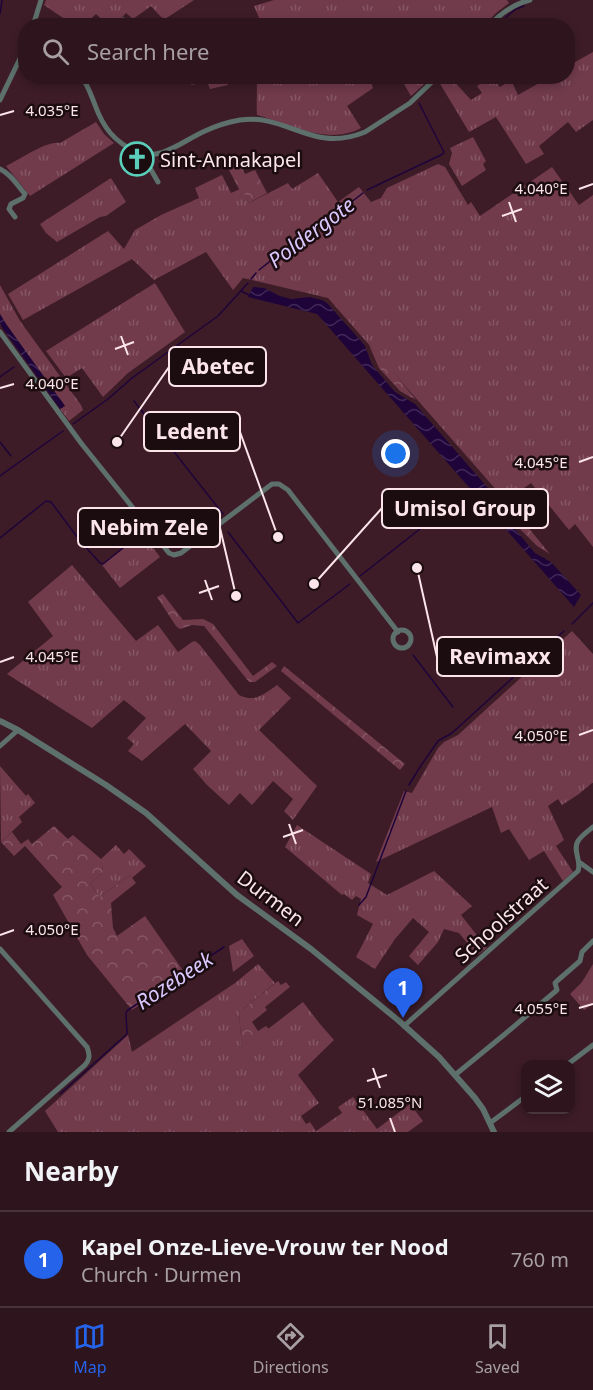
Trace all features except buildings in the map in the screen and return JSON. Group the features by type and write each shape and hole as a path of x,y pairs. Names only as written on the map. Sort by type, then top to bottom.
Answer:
{"street":[{"path":"35,18 41,0"},
{"path":"497,18 513,6 530,0"},
{"path":"0,100 18,63"},
{"path":"85,84 104,126 126,146 146,155 170,149 217,126 246,120 262,120 313,137 332,139 357,135 410,103 430,84"},
{"path":"146,155 146,161 158,182"},
{"path":"0,169 12,178 25,194 23,198 11,204 9,209 15,217"},
{"path":"0,332 81,443 169,553 174,555 181,553 272,484 279,484 288,490 398,632"},
{"name":"Durmen","path":"0,721 106,785 146,813 237,894 311,949 423,1041 475,1098 494,1132"},
{"path":"0,746 18,730"},
{"name":"Schoolstraat","path":"404,1026 578,871 580,868 576,845 593,826"},
{"path":"579,862 593,872"},
{"path":"455,1074 557,990 555,983 580,961 582,952 593,941"},
{"path":"0,949 90,1053 85,1065 9,1132"},
{"path":"574,1060 593,1045"},
{"path":"490,1123 521,1099"}],"green space":[{"path":"46,0 194,0 167,18 161,17 151,6 134,18 126,13 121,18 100,18 96,14 92,18 63,18 44,5"},
{"path":"274,0 507,0 509,3 491,18 259,18 254,6"},
{"path":"593,52 593,120 576,132 568,122 539,146 544,154 526,164 496,117 469,132 440,84 456,84 471,100 482,93 477,86 480,84 498,84 500,87 505,84 513,84 518,95 538,84 575,84 575,62"},
{"path":"208,84 228,84 228,85 210,89"},
{"path":"257,84 372,84 373,88 347,106 361,128 335,135 309,132 257,115"},
{"path":"404,84 424,84 411,96"},
{"path":"96,122 114,143 30,196 6,166 48,144 60,143"},
{"path":"473,137 486,161 483,164 486,170 462,186 449,164 452,153 450,148"},
{"path":"240,163 245,174 255,170 267,193 249,203 229,170"},
{"path":"438,164 445,167 468,205 471,202 480,216 552,167 579,205 593,195 593,547 575,524 569,530 531,483 506,501 328,298 243,278 233,290 206,252 154,280 132,259 23,320 8,294 108,231 124,249 135,230 199,198 195,188 222,175 231,193 242,188 249,203 288,183 292,189 318,173 338,202 359,187 371,202 381,198 387,188"},
{"path":"111,178 126,202 106,216 100,217 57,242 46,233 40,224"},
{"path":"155,283 185,332 128,373 103,397 82,368 66,378 46,351"},
{"path":"0,285 20,321 81,405 83,410 69,421 60,409 65,406 0,314"},
{"path":"369,345 416,400 400,391 379,368"},
{"path":"510,505 550,554 537,546 518,527"},
{"path":"142,533 160,557 120,588 102,565"},
{"path":"72,565 136,641 158,625 178,652 195,641 200,645 239,695 255,698 277,685 291,698 259,730 317,786 293,820 284,811 293,799 273,781 252,805 240,793 229,805 193,769 211,751 185,724 142,761 128,751 134,744 127,738 146,718 124,700 92,728 7,674 53,636 28,602"},
{"path":"163,594 183,620 203,619 213,624 253,676 272,662 277,666 255,682 249,682 204,626 192,625 180,629 176,626 157,597"},
{"path":"572,631 593,654 593,783 562,805 558,799 548,806 564,840 556,846 573,872 563,881 544,851 529,860 509,829 501,833 492,807 376,862 404,791 412,793 438,748 458,735"},
{"path":"284,666 405,764 400,770 281,671"},
{"path":"0,766 35,803 19,817 22,822 1,842"},
{"path":"297,825 371,874 368,883 387,895 434,871 472,906 461,915 487,948 477,955 459,933 444,929 438,942 418,965 409,956 429,932 413,918 395,939 375,969 356,957 373,924 357,915 361,899 356,896 352,900 342,895 285,847"},
{"path":"54,826 68,839 73,835 101,859 103,872 90,884 100,897 130,875 136,883 111,903 113,928 117,936 145,916 186,975 132,1010 87,955 53,895 62,887 25,846 14,856 1,842 12,832 21,844 28,839 32,844"},
{"path":"116,845 124,854 129,849 146,866 132,878 130,875 100,897 90,884 103,872 101,859"},
{"path":"242,939 254,956 233,972 229,946"},
{"path":"258,964 275,983 239,1012 242,1049 303,1002 334,1040 298,1075 319,1103 301,1116 306,1124 310,1122 316,1131 342,1113 338,1107 353,1097 377,1129 410,1104 423,1121 408,1132 58,1132 45,1111 128,1035 132,1052 235,983"},
{"path":"593,964 593,1004 584,1010 570,994 582,982"},
{"path":"278,981 281,985 286,982 290,987 265,1007 267,1010 252,1022 258,1031 266,1026 269,1029 242,1050 239,1012"}],"water":[{"path":"253,287 264,288 291,299 310,297 327,303 365,346 372,365 395,392 415,404 500,502 510,523 535,553 551,562 581,595 574,607 317,314 248,297"},
{"path":"0,314 65,406 60,409 3,329"}],"waterway":[{"path":"0,14 2,0"},
{"name":"Poldergote","path":"505,18 524,6"},
{"name":"Poldergote","path":"367,190 443,154 419,103"},
{"name":"Poldergote","path":"259,270 363,193"},
{"name":"Poldergote","path":"251,279 256,273"},
{"name":"Poldergote","path":"73,424 218,316 248,283"},
{"path":"241,291 249,295"},
{"path":"0,377 14,367"},
{"path":"134,401 223,514"},
{"name":"Poldergote","path":"0,476 63,431"},
{"path":"0,442 11,456"},
{"path":"360,576 471,489"},
{"path":"0,538 46,501 51,502 100,563 103,564 142,533"},
{"path":"228,532 298,623 350,584"},
{"name":"Rozebeek","path":"572,624 593,603"},
{"name":"Rozebeek","path":"409,785 438,741 452,733 564,631"},
{"path":"413,655 453,707"},
{"name":"Rozebeek","path":"359,905 366,897 406,791"},
{"name":"Rozebeek","path":"60,1094 127,1034 126,1013 128,1010 224,947"}],"place":[{"name":"Sint-Annakapel","path":"137,159"},
{"name":"Abetec","path":"117,442"},
{"name":"Ledent","path":"278,537"},
{"name":"Revimaxx","path":"417,568"},
{"name":"Umisol Group","path":"314,584"},
{"name":"Nebim Zele","path":"236,596"},
{"name":"Kapel Onze-Lieve-Vrouw ter Nood","path":"403,1018"}]}
